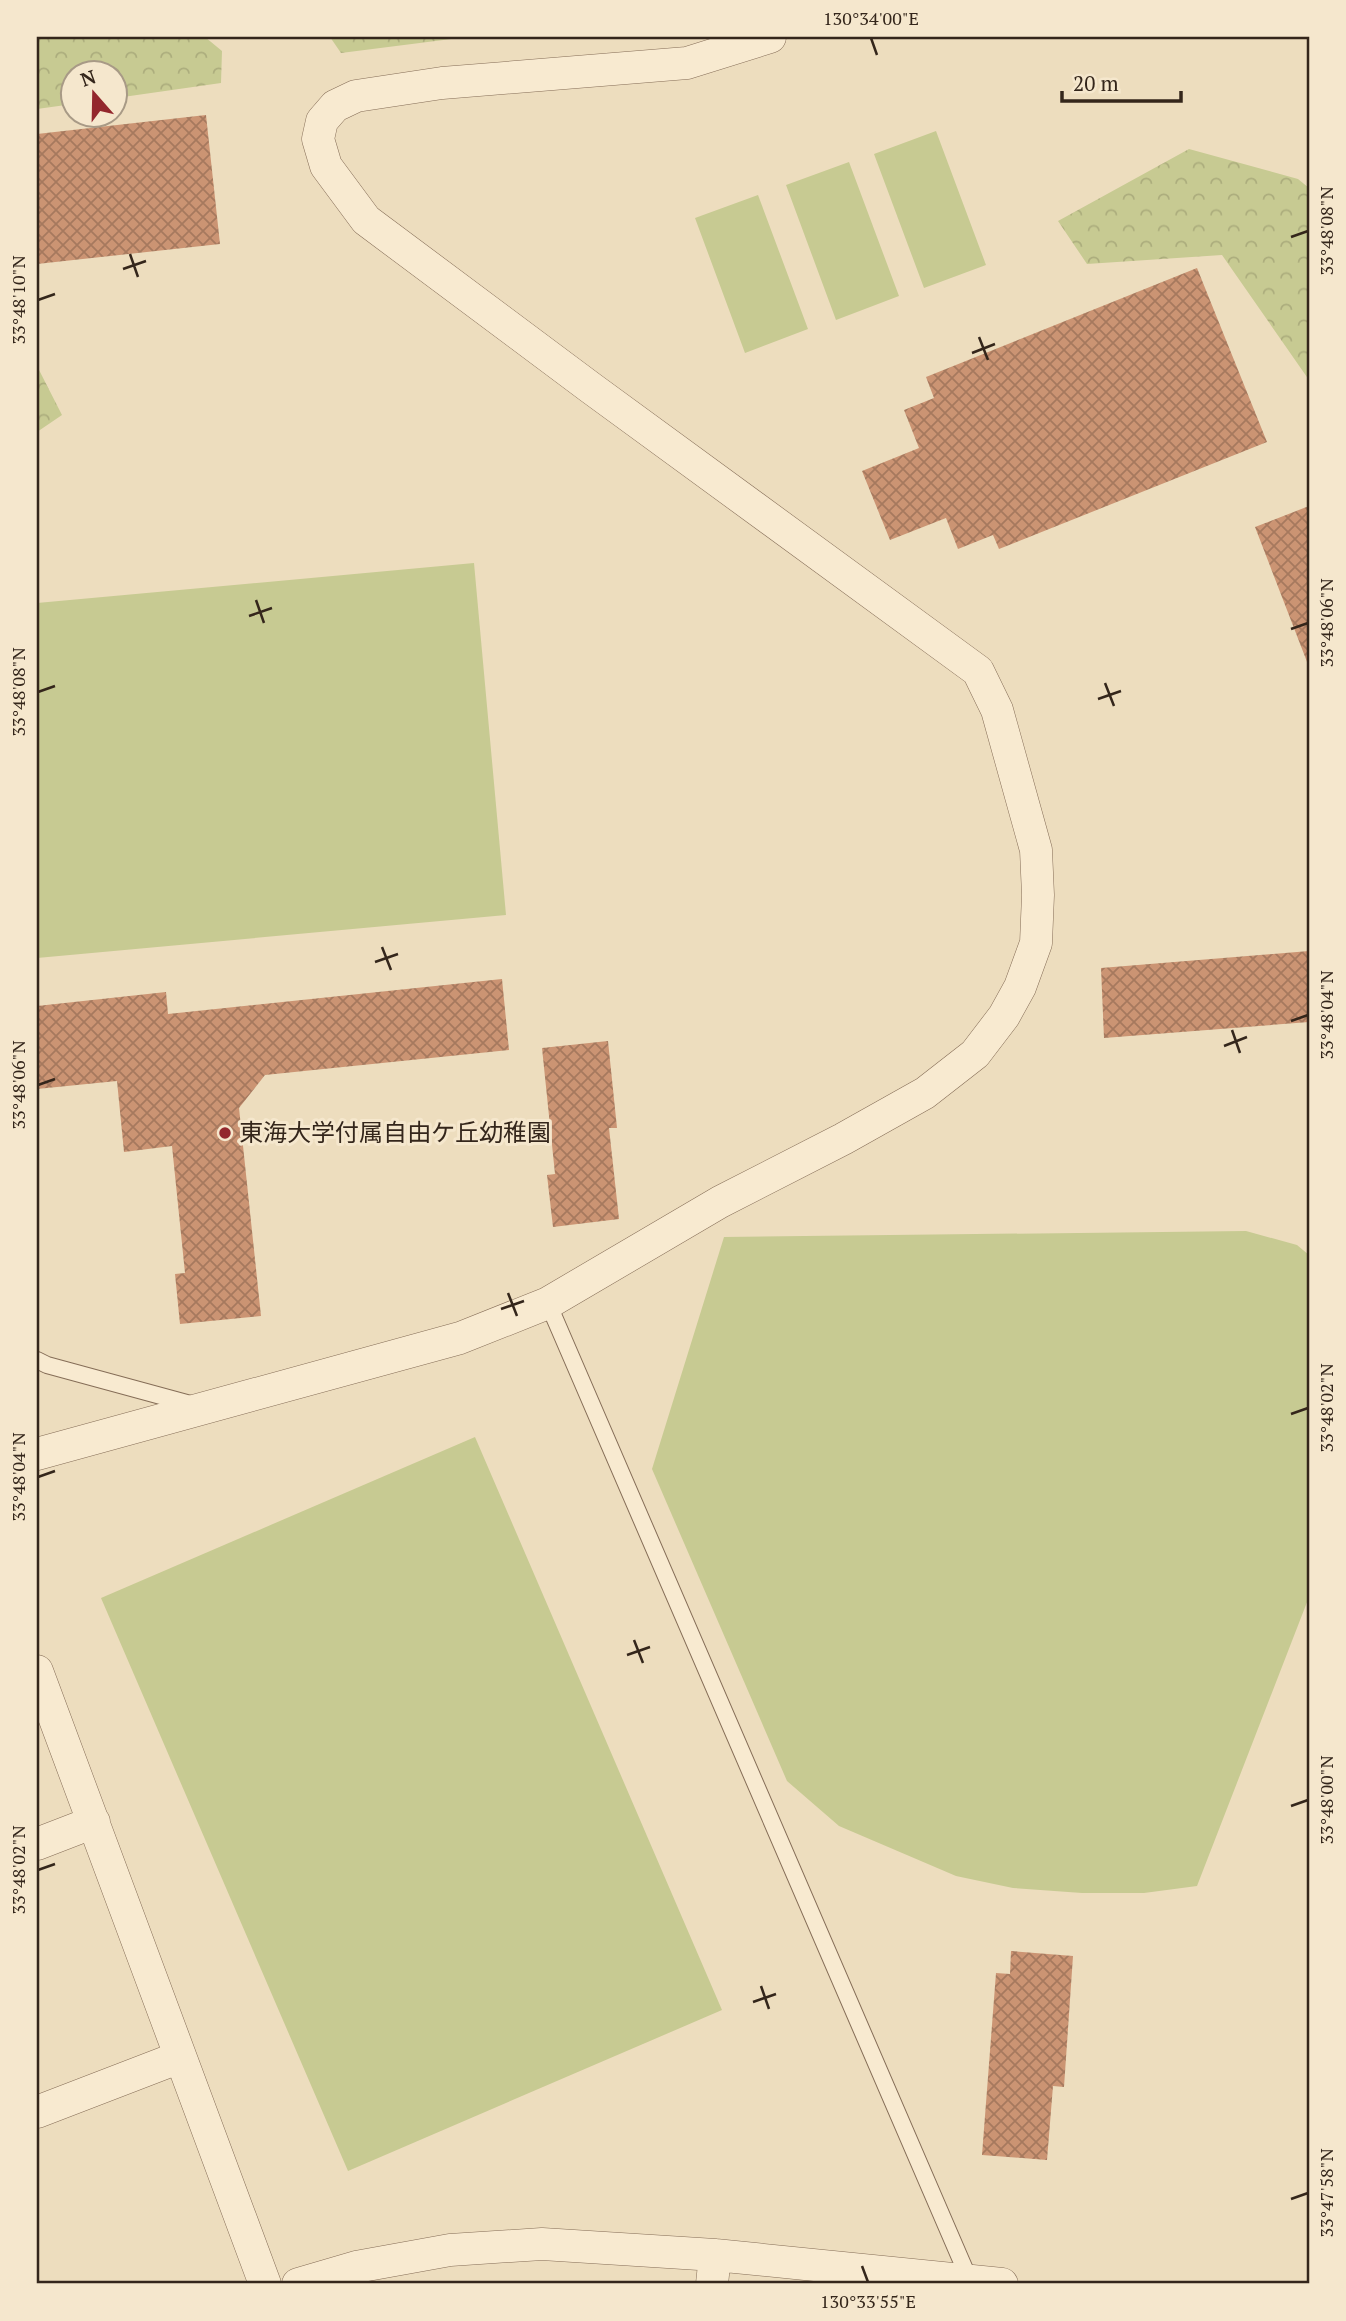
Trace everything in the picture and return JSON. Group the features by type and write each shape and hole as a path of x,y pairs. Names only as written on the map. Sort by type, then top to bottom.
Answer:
{"street":[{"path":"37,1454 460,1338 548,1303 720,1202 843,1139 925,1093 975,1054 1020,987 1036,943 1036,850 997,710 978,670 366,220 326,166 318,139 322,121 335,106 356,96 442,83 687,62 770,37"},
{"path":"37,1671 265,2284"},
{"path":"37,1844 94,1822"},
{"path":"37,2112 180,2057"},
{"path":"298,2284 356,2267 450,2250 542,2244 713,2269 1002,2284"}],"lane":[{"path":"548,1303 970,2281"},
{"path":"37,1360 206,1409"}],"green space":[{"path":"37,37 205,37 222,51 221,83 130,96 130,60 60,60 60,106 37,109"},
{"path":"330,37 467,37 341,53"},
{"path":"936,131 986,265 924,288 874,154"},
{"path":"1189,149 1298,179 1309,188 1309,380 1222,255 1087,264 1058,221"},
{"path":"849,162 899,296 836,320 786,185"},
{"path":"758,195 808,329 745,353 695,218"},
{"path":"37,366 62,415 37,432"},
{"path":"474,563 506,915 37,958 37,603"},
{"path":"1246,1231 1297,1245 1309,1255 1309,1597 1197,1886 1144,1893 1082,1893 1013,1888 956,1876 839,1826 787,1781 652,1469 724,1237"},
{"path":"475,1437 722,2010 348,2171 101,1598"}],"building":[{"path":"206,115 220,244 37,264 37,134 73,130 130,130 130,124"},
{"path":"1197,268 1267,442 999,549 993,535 958,549 946,518 890,540 862,471 919,448 904,410 934,398 926,377"},
{"path":"1309,506 1309,667 1255,527"},
{"path":"1309,951 1309,1022 1104,1038 1101,968"},
{"path":"502,979 509,1050 265,1075 239,1108 261,1316 180,1324 175,1274 185,1273 172,1146 124,1152 117,1081 37,1089 37,1006 166,992 168,1014"},
{"path":"608,1041 617,1128 609,1128 619,1219 553,1227 547,1175 555,1174 542,1048"},
{"path":"1011,1951 1073,1956 1064,2087 1053,2086 1047,2160 982,2155 996,1973 1010,1974"}],"place":[{"name":"東海大学付属自由ケ丘幼稚園","path":"225,1133"}]}
